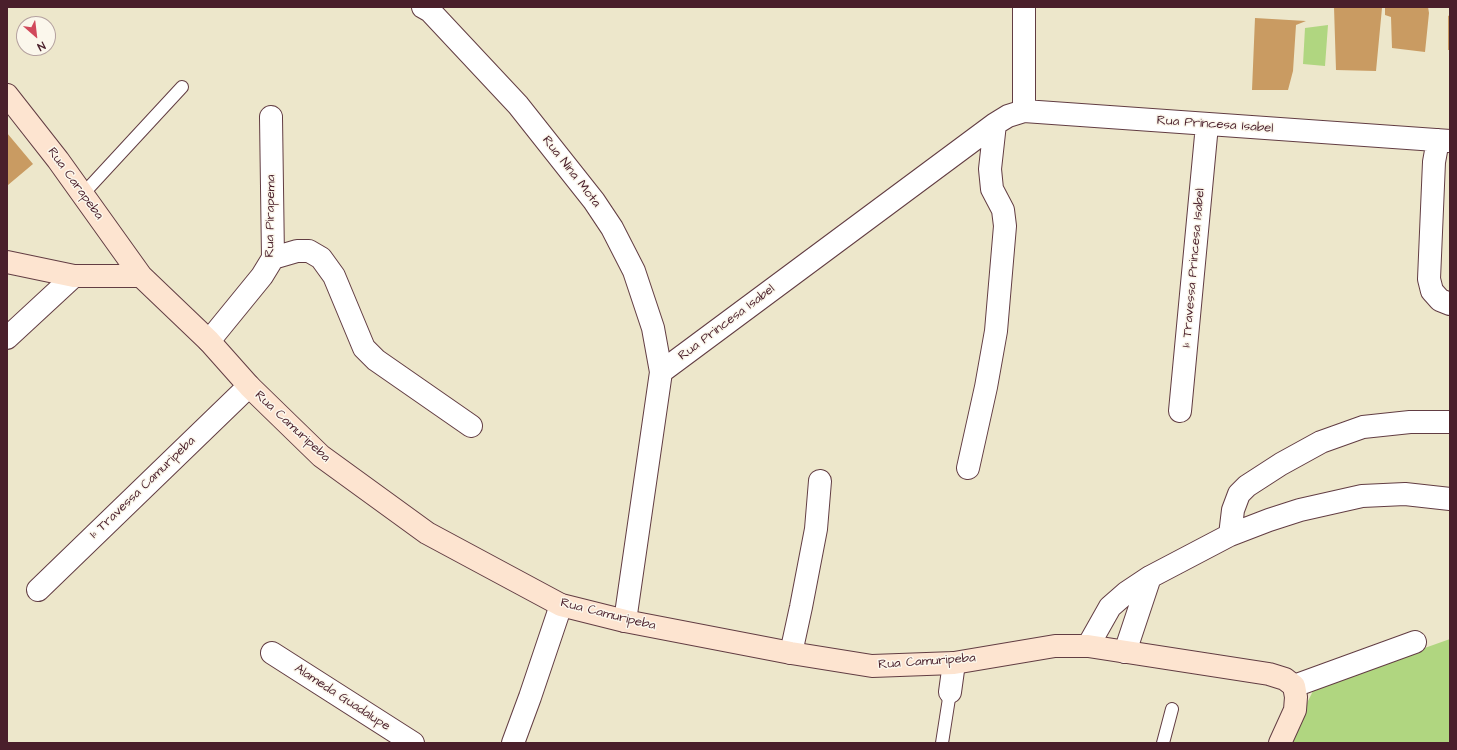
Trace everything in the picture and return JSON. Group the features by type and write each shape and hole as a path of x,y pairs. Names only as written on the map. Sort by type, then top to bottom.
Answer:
{"main road":[{"name":"Rua Carapeba","path":"7,95 58,160 141,276"},
{"path":"7,262 74,276 141,276"},
{"name":"Rua Camuripeba","path":"141,276 209,341 249,386 321,456 427,533 561,605 625,621 791,653 872,666 954,663 1055,646 1088,646 1269,674 1285,679 1294,686"},
{"path":"1280,743 1295,710 1296,697 1294,686"}],"street":[{"name":"Rua Nina Mota","path":"423,7 430,11 518,105 594,201 612,228 634,271 653,328 661,372"},
{"path":"1024,7 1024,111"},
{"name":"Rua Princesa Isabel","path":"661,372 995,124 1008,116 1024,111 1444,141 1434,162 1429,279 1432,291 1440,300 1450,304"},
{"name":"Rua Pirapema","path":"209,341 262,276 273,258 271,117"},
{"path":"968,468 986,387 996,331 1005,226 1003,210 992,189 990,169 995,124"},
{"name":"1ª Travessa Princesa Isabel","path":"1180,411 1207,125"},
{"path":"273,258 297,251 309,251 321,258 334,276 364,348 376,360 471,426"},
{"path":"7,338 74,276"},
{"path":"625,621 661,372"},
{"name":"1ª Travessa Camuripeba","path":"38,590 249,386"},
{"path":"1230,535 1233,510 1239,494 1247,486 1321,442 1363,427 1410,422 1450,422"},
{"path":"791,653 816,529 820,481"},
{"path":"1088,646 1110,607 1126,593 1150,577 1230,535 1300,510 1362,496 1405,494 1450,499"},
{"path":"1125,652 1150,577"},
{"path":"513,743 561,605"},
{"path":"1294,686 1415,642"},
{"name":"Alameda Guadalupe","path":"272,653 413,743"},
{"path":"950,692 954,663"}],"lane":[{"path":"83,194 182,87"},
{"path":"942,743 950,692"},
{"path":"1164,743 1172,709"}],"green space":[{"path":"1328,25 1325,66 1303,64 1305,28"},
{"path":"1450,639 1450,743 1287,743 1315,687"}],"building":[{"path":"1334,7 1382,8 1376,71 1336,70"},
{"path":"1385,7 1428,7 1429,13 1425,52 1392,48 1391,17 1385,15"},
{"path":"1450,15 1450,50 1448,50 1448,16"},
{"path":"1255,18 1306,21 1296,25 1293,71 1288,90 1252,90"},
{"path":"7,133 33,164 8,185 7,183"}]}
